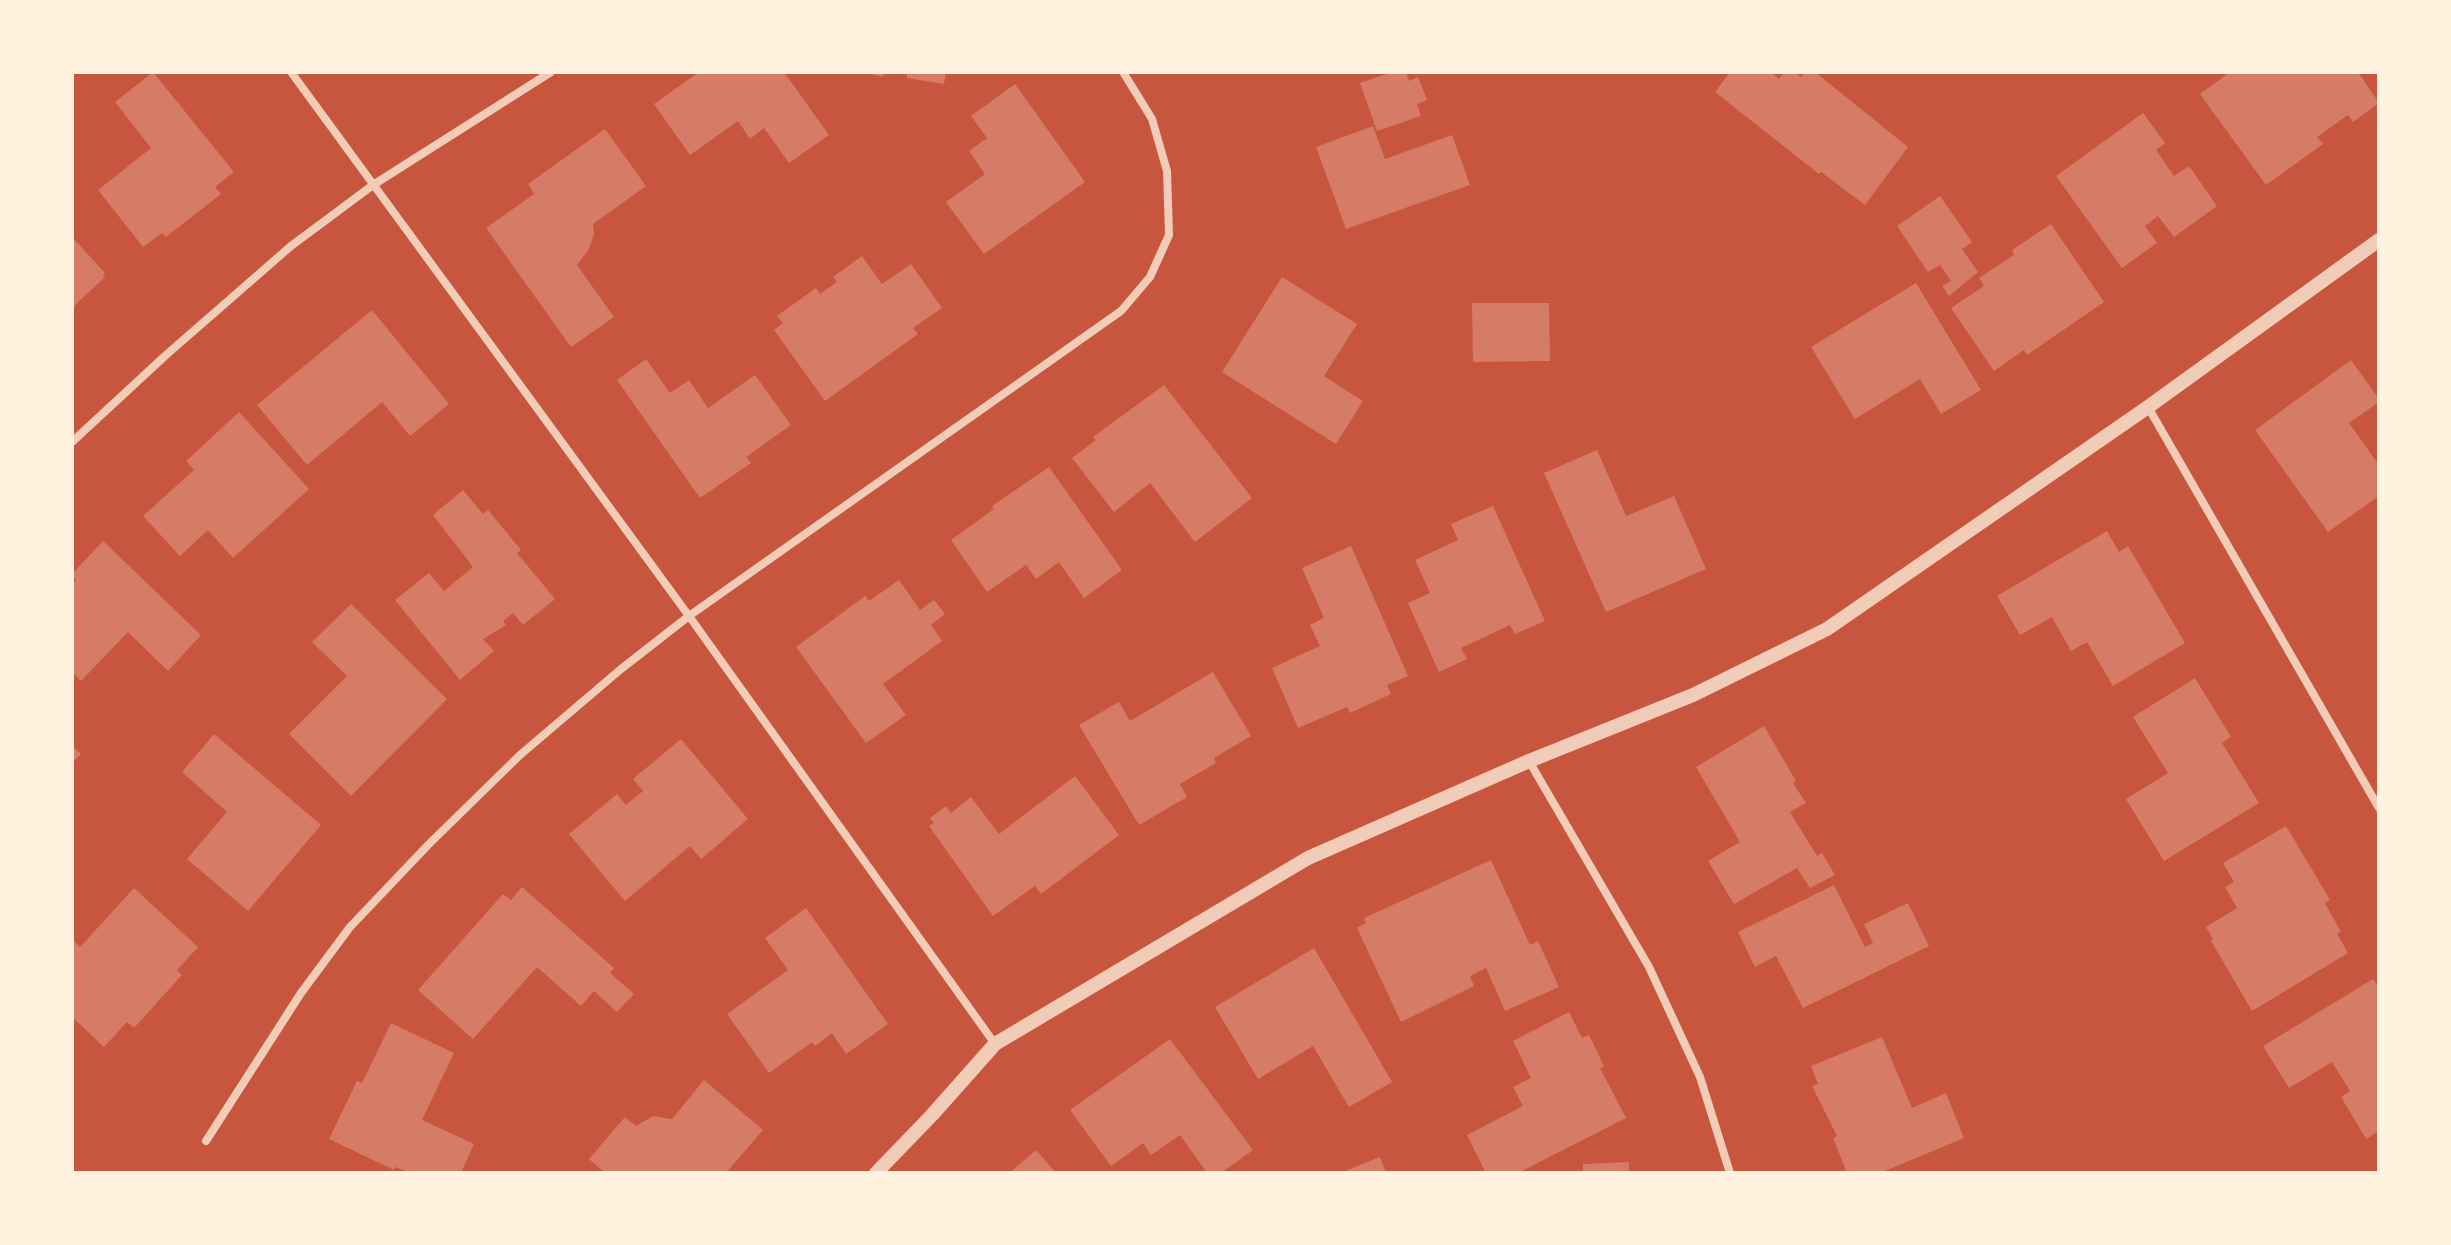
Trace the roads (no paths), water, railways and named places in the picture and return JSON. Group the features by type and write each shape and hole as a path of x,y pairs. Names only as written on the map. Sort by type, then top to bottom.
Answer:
{"street":[{"path":"291,72 689,616 995,1044"},
{"path":"72,442 291,246 373,185 551,72"},
{"path":"206,1141 301,993 350,927 520,755 689,616 1121,311 1150,277 1169,235 1167,171 1152,119 1123,72"},
{"path":"876,1173 995,1044 1308,858 1529,761 1693,695 1827,629 2148,407 2379,240"},
{"path":"2148,407 2379,808"},
{"path":"1529,761 1649,967 1700,1077 1730,1173"}]}
